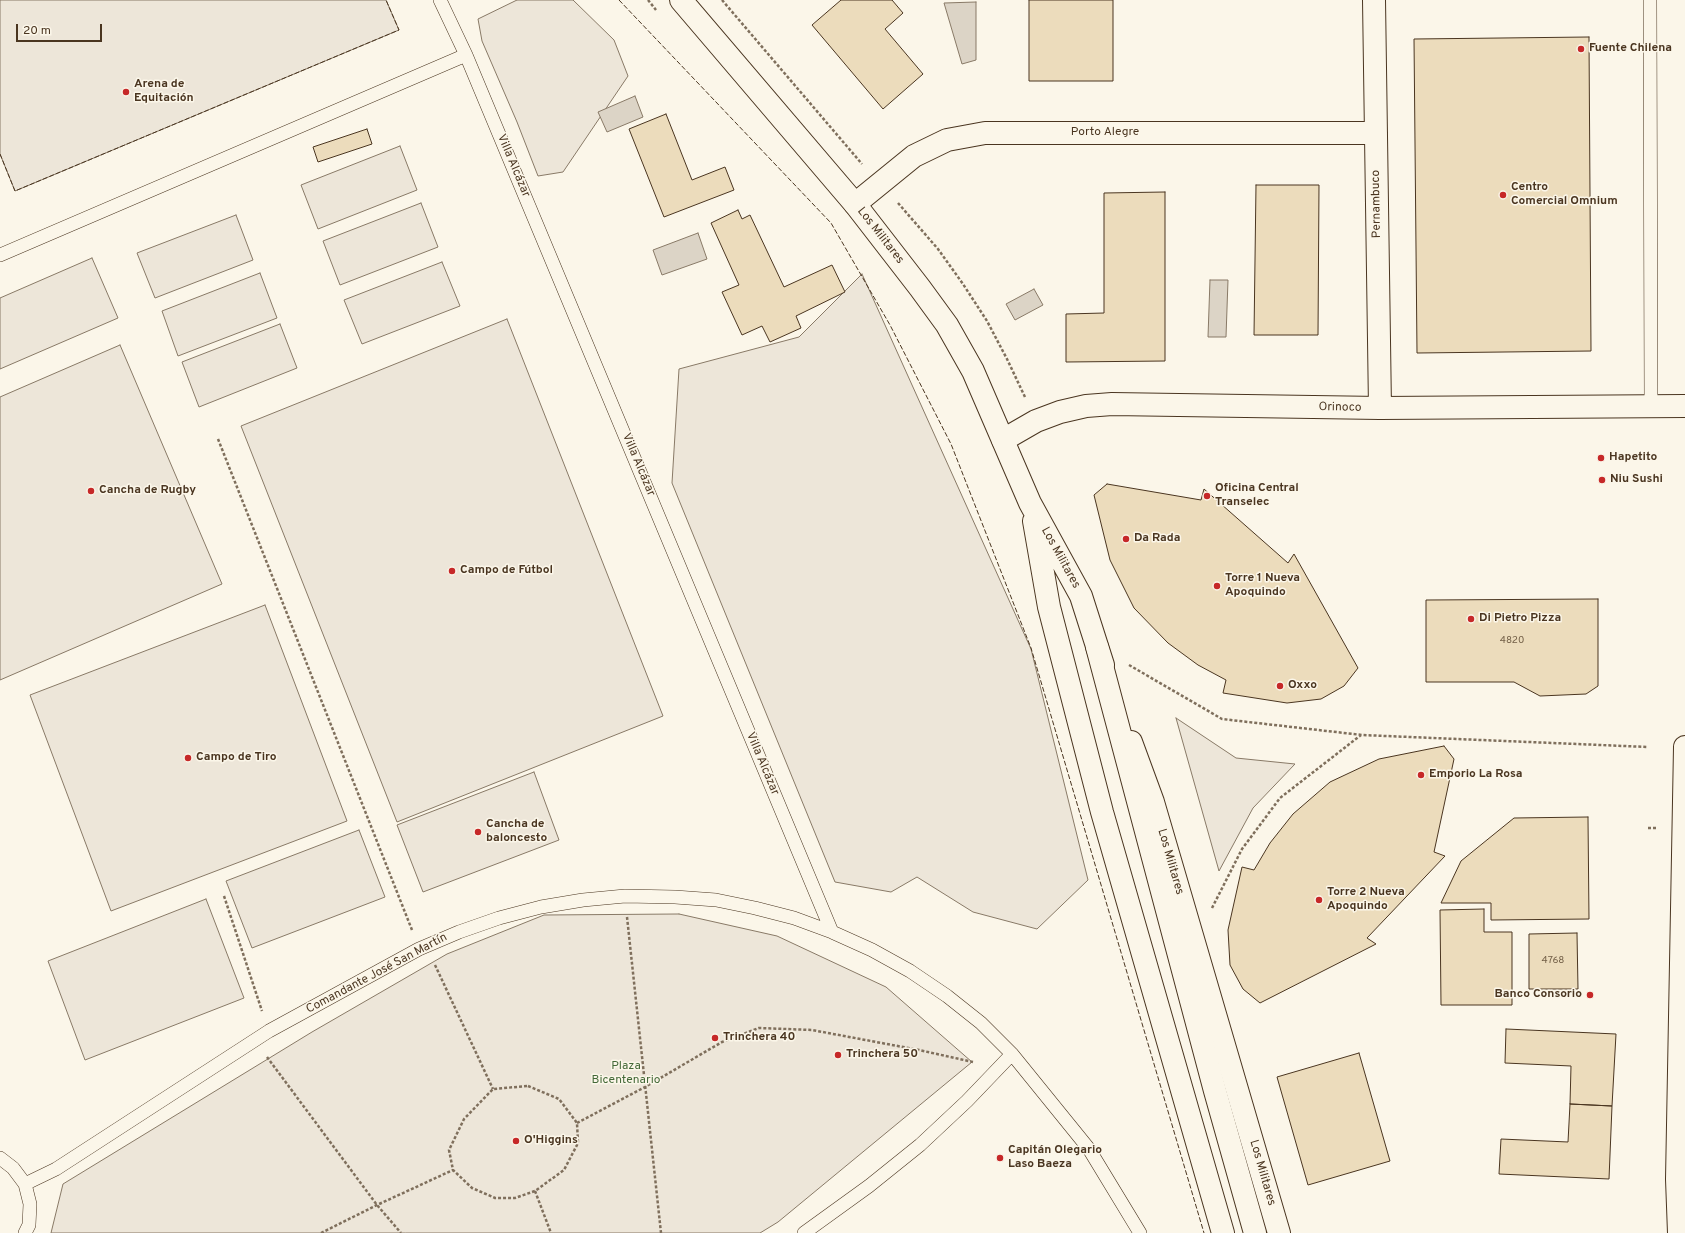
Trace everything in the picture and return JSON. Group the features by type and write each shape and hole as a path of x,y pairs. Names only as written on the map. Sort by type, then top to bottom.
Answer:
{"main road":[{"name":"Los Militares","path":"682,0 854,204 947,325 972,371 1030,503 1081,596 1097,647 1152,802 1279,1233"},
{"name":"Pernambuco","path":"1374,0 1380,408"},
{"name":"Porto Alegre","path":"854,204 899,167 925,150 947,140 985,133 1376,133"},
{"name":"Orinoco","path":"1003,440 1036,421 1060,412 1086,406 1112,404 1380,408 1685,406"},
{"name":"Los Militares","path":"1030,503 1049,607 1102,812 1223,1233"},
{"path":"1097,647 1214,1091 1255,1233"},
{"path":"1679,1233 1677,1171 1685,747"}],"lane":[{"name":"Villa Alcázar","path":"440,0 466,55 832,932"},
{"path":"1650,0 1651,407"},
{"path":"0,255 466,55"},
{"name":"Comandante José San Martín","path":"25,1184 56,1169 269,1031 419,949 459,932 499,918 534,909 583,900 625,896 669,896 716,900 762,910 794,918 832,932 872,950 910,971 958,1005 981,1023 1012,1054 1089,1149 1140,1233"},
{"path":"804,1233 870,1186 920,1145 1012,1054"},
{"path":"0,1158 14,1168 25,1184 30,1204 29,1225 25,1233"}],"path":[{"path":"218,439 419,949 434,962 493,1089"},
{"path":"1097,647 1222,719 1362,735 1648,747"},
{"path":"1194,943 1242,849 1280,798 1362,735"},
{"path":"224,896 269,1031"},
{"path":"625,896 644,1087 661,1233"},
{"path":"577,1123 644,1087 722,1042 759,1028 812,1030 919,1050 972,1062 1012,1054"},
{"path":"255,1040 376,1205 401,1233"},
{"path":"528,1086 559,1099 577,1123 578,1143 564,1170 535,1191 515,1198 495,1198 472,1188 453,1170 449,1150 464,1119 493,1089 528,1086"},
{"path":"321,1233 376,1205 453,1170"},
{"path":"535,1191 551,1233"}],"green space":[{"name":"Arena de Equitación","path":"0,0 386,0 399,30 15,191 0,154"},
{"path":"517,0 573,0 614,40 628,76 563,172 538,176 517,122 482,41 478,19"},
{"path":"400,146 417,190 318,229 301,185"},
{"path":"421,203 438,247 340,285 323,241"},
{"path":"236,215 253,260 155,298 137,253"},
{"path":"92,258 118,318 0,369 0,298"},
{"path":"442,262 460,306 362,344 344,300"},
{"path":"260,273 277,318 178,356 162,311"},
{"path":"862,274 1031,649 1088,880 1037,929 973,912 917,877 891,892 835,882 672,483 679,369 799,337"},
{"name":"Campo de Fútbol","path":"507,319 663,716 397,822 241,426"},
{"path":"280,324 297,368 199,407 182,362"},
{"name":"Cancha de Rugby","path":"120,345 222,584 0,680 0,397"},
{"name":"Campo de Tiro","path":"265,605 347,821 111,911 30,695"},
{"path":"1176,718 1236,758 1295,764 1253,808 1219,871"},
{"name":"Cancha de baloncesto","path":"534,772 559,840 423,892 397,825"},
{"path":"359,830 385,897 252,948 226,881"},
{"path":"206,899 244,998 85,1060 48,961"},
{"name":"Plaza Bicentenario","path":"679,914 777,936 886,987 972,1062 778,1222 760,1233 51,1233 63,1184 312,1032 447,954 544,915"}],"shaded area":[{"path":"976,2 976,60 962,64 944,3"},
{"path":"635,96 643,117 607,132 598,112"},
{"path":"698,233 707,259 662,275 653,250"},
{"path":"1210,280 1228,280 1226,337 1208,337"},
{"path":"1034,289 1043,305 1015,320 1006,304"}],"building":[{"path":"841,0 892,0 903,13 885,29 923,74 883,109 812,25"},
{"path":"1029,0 1113,0 1113,81 1029,81"},
{"name":"Centro Comercial Omnium","path":"1589,37 1591,351 1417,353 1414,39"},
{"path":"666,114 692,180 725,167 734,190 664,217 629,129"},
{"path":"367,129 372,144 318,162 313,147"},
{"path":"1256,185 1319,185 1318,335 1254,335"},
{"path":"1165,192 1165,361 1066,362 1066,314 1104,313 1104,193"},
{"path":"738,210 742,219 750,215 784,287 832,265 845,292 796,316 801,328 770,342 762,326 742,335 722,292 739,285 711,223"},
{"name":"Torre 1 Nueva Apoquindo","path":"1107,484 1201,500 1204,489 1288,563 1294,554 1358,668 1344,686 1321,699 1287,703 1223,693 1226,680 1198,665 1168,643 1134,608 1110,560 1094,495"},
{"path":"1598,599 1598,686 1586,694 1540,696 1514,682 1426,682 1426,600"},
{"name":"Torre 2 Nueva Apoquindo","path":"1444,746 1454,759 1434,852 1445,856 1367,938 1376,944 1260,1003 1243,989 1230,965 1228,930 1242,867 1254,870 1270,843 1293,814 1330,782 1379,759"},
{"path":"1588,817 1589,919 1491,920 1491,903 1441,903 1461,861 1514,818"},
{"path":"1484,909 1484,932 1512,932 1512,1005 1441,1005 1440,910"},
{"path":"1577,933 1578,989 1529,989 1529,934"},
{"path":"1506,1029 1616,1034 1612,1106 1570,1104 1571,1066 1505,1063"},
{"path":"1359,1053 1390,1161 1308,1185 1277,1077"},
{"path":"1570,1104 1612,1106 1609,1179 1499,1174 1501,1139 1568,1142"}],"fence":[{"path":"0,154 15,191 399,30 386,0"},
{"path":"619,0 831,223 890,325 951,444 1031,648 1204,1233"}],"place":[{"name":"Fuente Chilena","path":"1581,49"},
{"name":"Arena de Equitación","path":"126,92"},
{"name":"Centro Comercial Omnium","path":"1503,195"},
{"name":"Hapetito","path":"1601,458"},
{"name":"Niu Sushi","path":"1602,480"},
{"name":"Cancha de Rugby","path":"91,491"},
{"name":"Oficina Central Transelec","path":"1207,496"},
{"name":"Da Rada","path":"1126,539"},
{"name":"Campo de Fútbol","path":"452,571"},
{"name":"Torre 1 Nueva Apoquindo","path":"1217,586"},
{"name":"Di Pietro Pizza","path":"1471,619"},
{"name":"Oxxo","path":"1280,686"},
{"name":"Campo de Tiro","path":"188,758"},
{"name":"Emporio La Rosa","path":"1421,775"},
{"name":"Cancha de baloncesto","path":"478,832"},
{"name":"Torre 2 Nueva Apoquindo","path":"1319,900"},
{"name":"Banco Consorio","path":"1590,995"},
{"name":"Trinchera 40","path":"715,1038"},
{"name":"Trinchera 50","path":"838,1055"},
{"name":"O'Higgins","path":"516,1141"},
{"name":"Capitán Olegario Laso Baeza","path":"1000,1158"}]}
